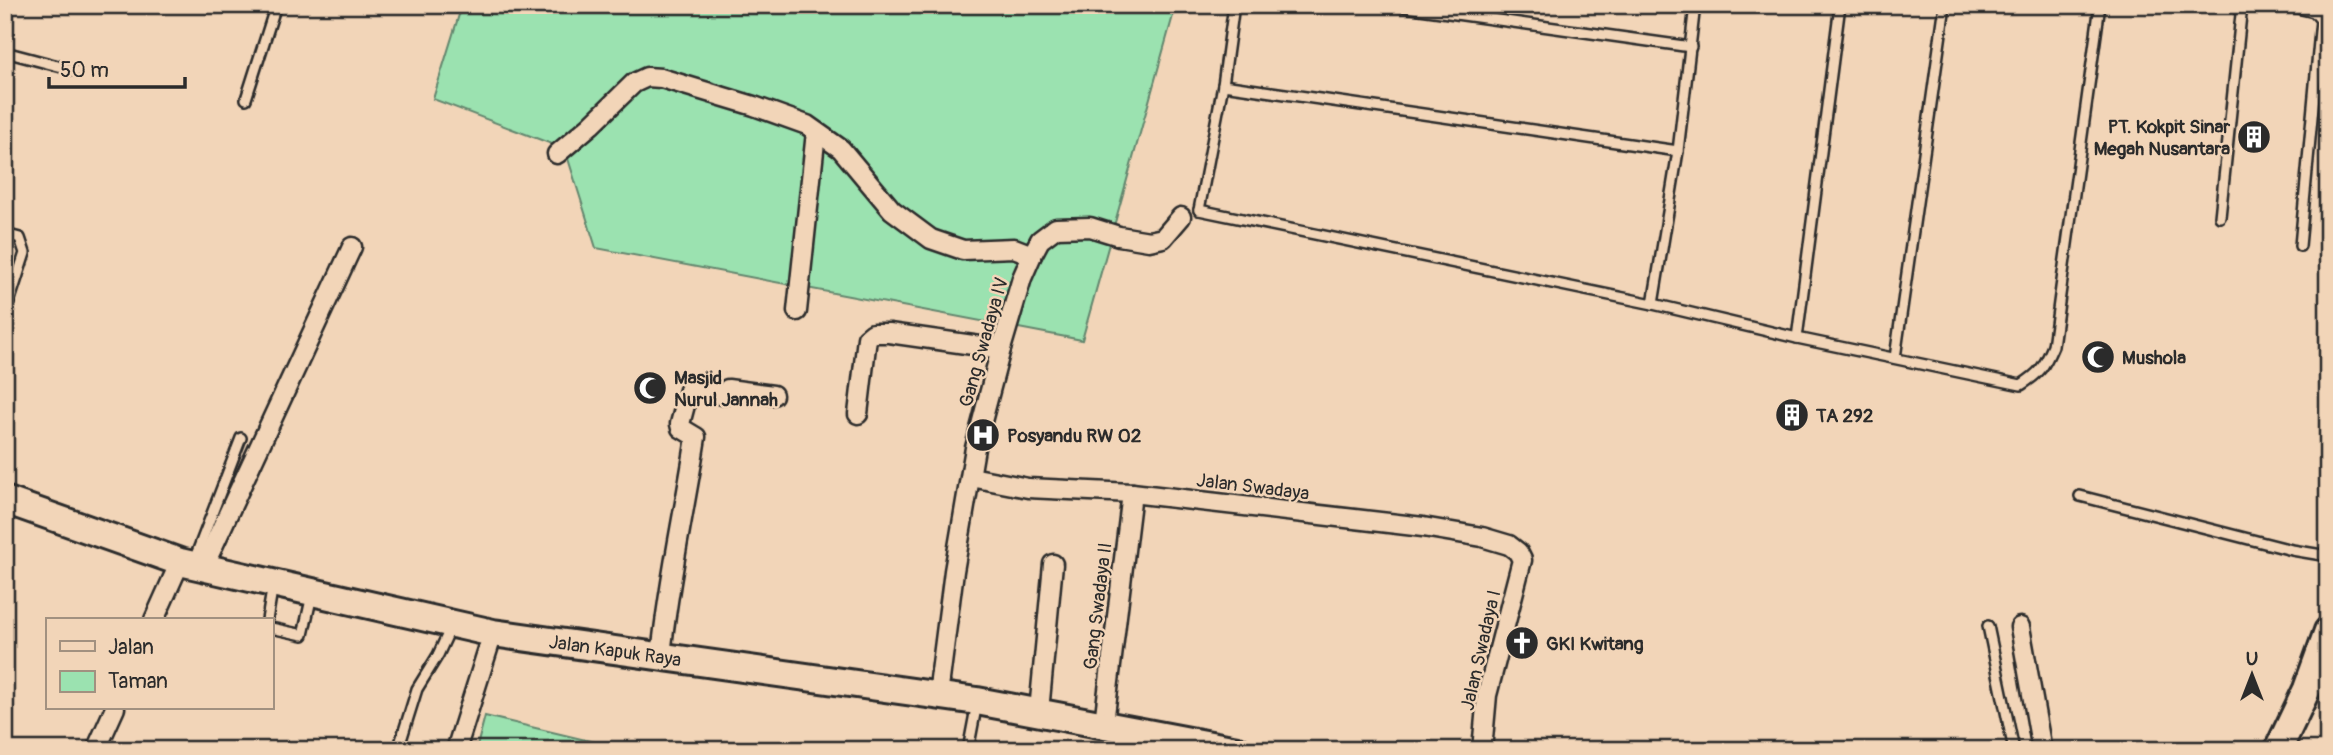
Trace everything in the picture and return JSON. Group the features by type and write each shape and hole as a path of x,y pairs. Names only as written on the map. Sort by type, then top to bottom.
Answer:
{"main road":[{"name":"Jalan Kapuk Raya","path":"5,500 192,565 493,633 977,701 1039,711 1119,734 1237,750"},
{"path":"2278,750 2307,690 2328,631"}],"street":[{"path":"557,154 634,83 647,77 661,78 807,125 841,149 892,210 931,239 963,250 1014,248 1032,254"},
{"path":"797,311 816,132"},
{"name":"Gang Swadaya IV","path":"938,695 954,571 975,448 1001,349 1032,254 1040,240 1056,228 1090,227 1149,241 1163,238 1181,217"},
{"path":"154,618 192,565 352,247"},
{"path":"858,414 867,338 873,333 1001,349"},
{"path":"661,656 665,615 696,437 681,428 680,424 689,390 692,388 723,395 728,389 773,395"},
{"name":"Jalan Swadaya","path":"971,477 1028,488 1132,493 1434,529 1482,537 1509,545 1518,552 1522,560"},
{"name":"Gang Swadaya II","path":"1119,734 1132,493"},
{"name":"Jalan Swadaya I","path":"1482,750 1488,695 1522,560"},
{"path":"1039,711 1053,564"},
{"path":"2020,627 2042,750"},
{"path":"456,750 493,633"},
{"path":"96,750 114,710"}],"lane":[{"path":"246,100 276,5"},
{"path":"1199,210 1223,85 1234,5"},
{"path":"1391,5 1691,47"},
{"path":"1653,304 1678,151 1695,5"},
{"path":"1797,338 1840,5"},
{"path":"1895,358 1945,5"},
{"path":"1181,217 1199,210 2021,384 2037,374 2046,363 2053,346 2100,5"},
{"path":"2220,218 2242,5"},
{"path":"2285,5 2314,12 2321,20 2300,246"},
{"path":"5,51 77,71"},
{"path":"1223,85 1678,151"},
{"path":"5,234 20,238 25,253 5,315"},
{"path":"192,565 241,438"},
{"path":"2080,496 2292,550 2328,556"},
{"path":"267,618 273,584"},
{"path":"273,628 303,635 313,593"},
{"path":"398,750 417,689 439,655 453,624"},
{"path":"1988,626 2014,750"},
{"path":"968,750 977,701"}],"green space":[{"path":"462,5 1176,5 1082,340 596,248 565,149 433,99"},
{"path":"485,716 594,742 645,750 476,750"}],"place":[{"name":"PT. Kokpit Sinar Megah Nusantara","path":"2254,137"},
{"name":"Mushola","path":"2098,357"},
{"name":"Masjid Nurul Jannah","path":"650,388"},
{"name":"TA 292","path":"1792,415"},
{"name":"Posyandu RW 02","path":"983,435"},
{"name":"GKI Kwitang","path":"1522,643"}]}
